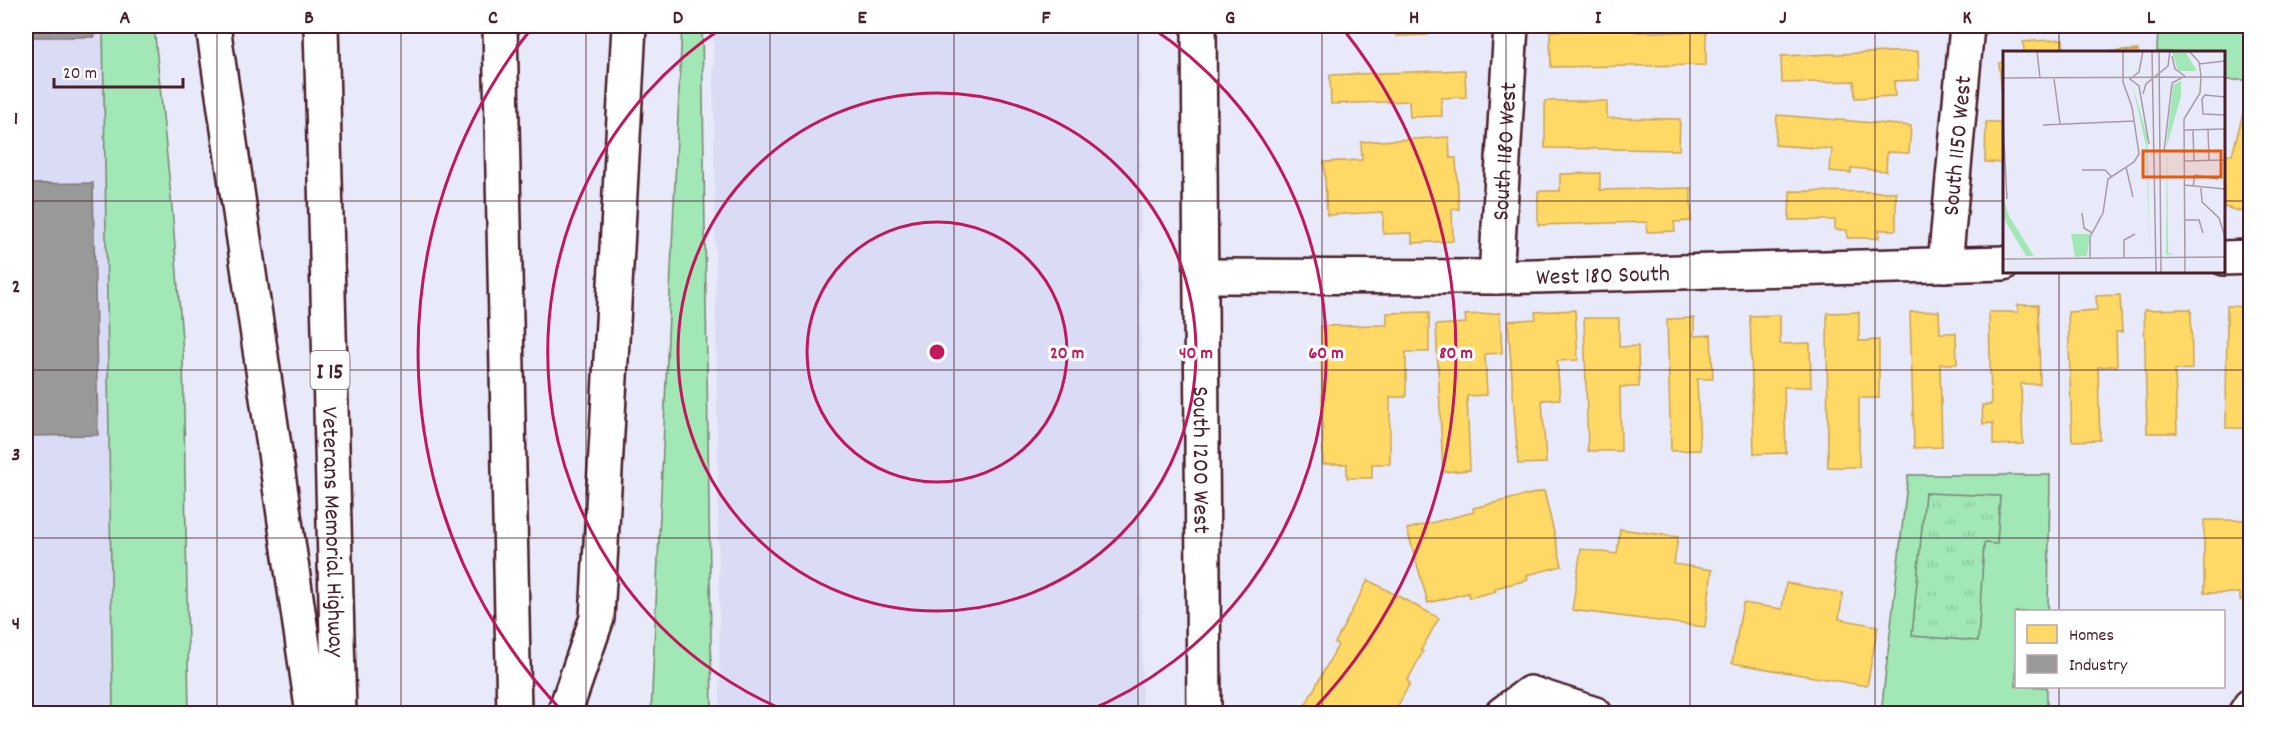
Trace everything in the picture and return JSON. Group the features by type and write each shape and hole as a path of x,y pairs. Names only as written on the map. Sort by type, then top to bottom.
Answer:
{"main road":[{"path":"213,26 313,714"},
{"name":"Veterans Memorial Highway","path":"321,26 339,714"},
{"path":"500,26 514,714"},
{"path":"564,714 597,618 629,26"},
{"name":"South 1200 West","path":"1199,26 1204,714"},
{"name":"South 1180 West","path":"1496,277 1511,26"},
{"name":"South 1150 West","path":"1945,265 1967,26"},
{"path":"2225,258 2250,257"},
{"name":"West 180 South","path":"1201,276 1496,277 2003,263"},
{"path":"1502,714 1530,693 1595,714"},
{"path":"2245,714 2250,706"}],"shaded area":[{"path":"26,26 103,26 113,713 26,713"},
{"path":"713,26 1140,26 1142,713 720,713"}],"green space":[{"path":"103,26 154,26 172,207 183,353 189,713 113,713"},
{"path":"682,26 702,26 712,713 651,714"},
{"path":"2158,26 2250,26 2250,80 2225,80 2225,51 2157,51"},
{"path":"1908,475 2050,475 2048,610 2015,610 2015,688 2047,688 2047,713 1881,714"},
{"path":"1925,493 2000,496 1997,544 1984,543 1978,641 1912,636"}],"building: Homes":[{"path":"1396,26 1428,26 1428,35 1396,36"},
{"path":"1583,26 1636,26 1636,32 1706,32 1706,65 1551,67 1550,31 1583,31"},
{"path":"2063,39 2064,51 2024,51 2023,42"},
{"path":"1918,51 1919,80 1894,81 1895,96 1855,98 1854,81 1782,83 1781,56"},
{"path":"2003,62 2003,95 2002,95 1999,63"},
{"path":"1465,70 1466,97 1441,98 1442,116 1410,117 1409,101 1331,104 1330,75"},
{"path":"1545,101 1607,101 1607,118 1680,119 1679,150 1545,148"},
{"path":"2245,106 2250,107 2250,199 2247,213 2225,207 2225,153 2232,155"},
{"path":"1777,115 1911,126 1909,153 1887,152 1886,171 1851,168 1851,173 1830,171 1832,149 1775,145"},
{"path":"1986,122 2003,122 2003,163 1985,162"},
{"path":"1449,137 1450,158 1456,158 1459,209 1452,209 1453,241 1412,243 1412,233 1383,234 1383,212 1327,215 1324,162 1362,160 1361,142"},
{"path":"1600,173 1600,190 1691,188 1691,221 1674,222 1675,231 1647,232 1647,222 1538,225 1538,191 1560,191 1560,174"},
{"path":"1790,191 1896,192 1896,230 1879,230 1879,238 1847,238 1847,230 1835,230 1835,220 1789,220"},
{"path":"2120,295 2122,332 2116,332 2117,366 2098,367 2100,440 2072,441 2068,312 2097,310 2096,296"},
{"path":"2018,305 2038,305 2040,384 2021,384 2023,444 1993,445 1993,423 1983,424 1982,405 1991,405 1989,312 2018,312"},
{"path":"2227,306 2250,307 2250,428 2226,428"},
{"path":"2191,309 2192,369 2175,370 2177,433 2147,433 2144,310"},
{"path":"1575,310 1578,360 1557,361 1560,399 1542,400 1546,463 1518,464 1508,321 1536,319 1535,312"},
{"path":"1939,311 1940,333 1956,333 1957,364 1940,364 1942,447 1914,448 1910,312"},
{"path":"1429,312 1429,352 1406,352 1406,397 1390,397 1390,464 1372,464 1372,478 1347,478 1347,464 1323,464 1321,326 1387,325 1387,313"},
{"path":"1859,312 1859,341 1879,340 1879,398 1859,398 1859,467 1828,467 1827,313"},
{"path":"1500,313 1502,353 1485,354 1487,395 1467,396 1470,470 1443,472 1436,325 1466,323 1465,315"},
{"path":"1780,315 1780,344 1810,343 1811,387 1784,387 1786,453 1754,454 1750,316"},
{"path":"1584,318 1619,318 1619,347 1638,346 1639,387 1620,387 1621,451 1588,451"},
{"path":"1694,318 1694,336 1711,335 1713,379 1697,379 1700,450 1671,451 1667,319"},
{"path":"1544,491 1562,566 1527,575 1528,580 1495,588 1496,591 1469,598 1468,593 1428,603 1407,529 1474,512 1473,508"},
{"path":"2204,520 2250,520 2250,600 2240,600 2240,593 2204,593"},
{"path":"1620,529 1678,537 1674,564 1712,570 1705,627 1572,610 1581,549 1617,554"},
{"path":"1368,580 1439,618 1421,650 1423,652 1407,681 1410,683 1394,713 1323,714 1306,704 1338,645 1335,643"},
{"path":"1786,583 1843,593 1839,619 1878,626 1867,686 1732,663 1743,603 1782,609"}],"building: Industry":[{"path":"26,26 93,26 94,37 26,37"},
{"path":"93,183 98,435 26,436 26,184"}]}
